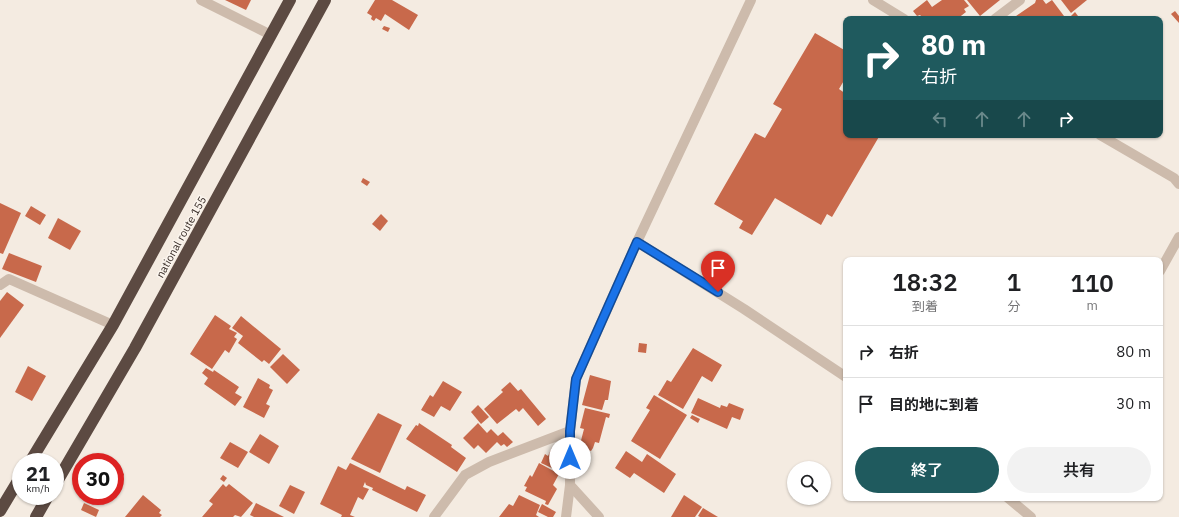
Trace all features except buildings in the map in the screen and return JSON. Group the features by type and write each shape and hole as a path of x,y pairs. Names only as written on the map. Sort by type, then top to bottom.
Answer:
{"highway":[{"name":"national route 155","path":"35,453 113,325 290,0"},
{"name":"national route 155","path":"64,470 135,348 325,0"},
{"path":"0,510 12,491"},
{"path":"36,517 43,505"}],"street":[{"path":"201,0 272,35"},
{"path":"566,517 570,485 570,431 576,379 637,242 751,0"},
{"path":"873,0 899,16"},
{"path":"999,16 1020,0"},
{"path":"1105,138 1174,178 1179,184"},
{"path":"1163,265 1179,237"},
{"path":"637,242 744,309 843,375"},
{"path":"0,285 9,279 113,325"},
{"path":"434,517 465,475 489,462 570,431"},
{"path":"570,485 599,517"},
{"path":"1012,501 1031,517"}],"route":[{"path":"570,458 570,431 576,379 637,242 718,292"}]}
